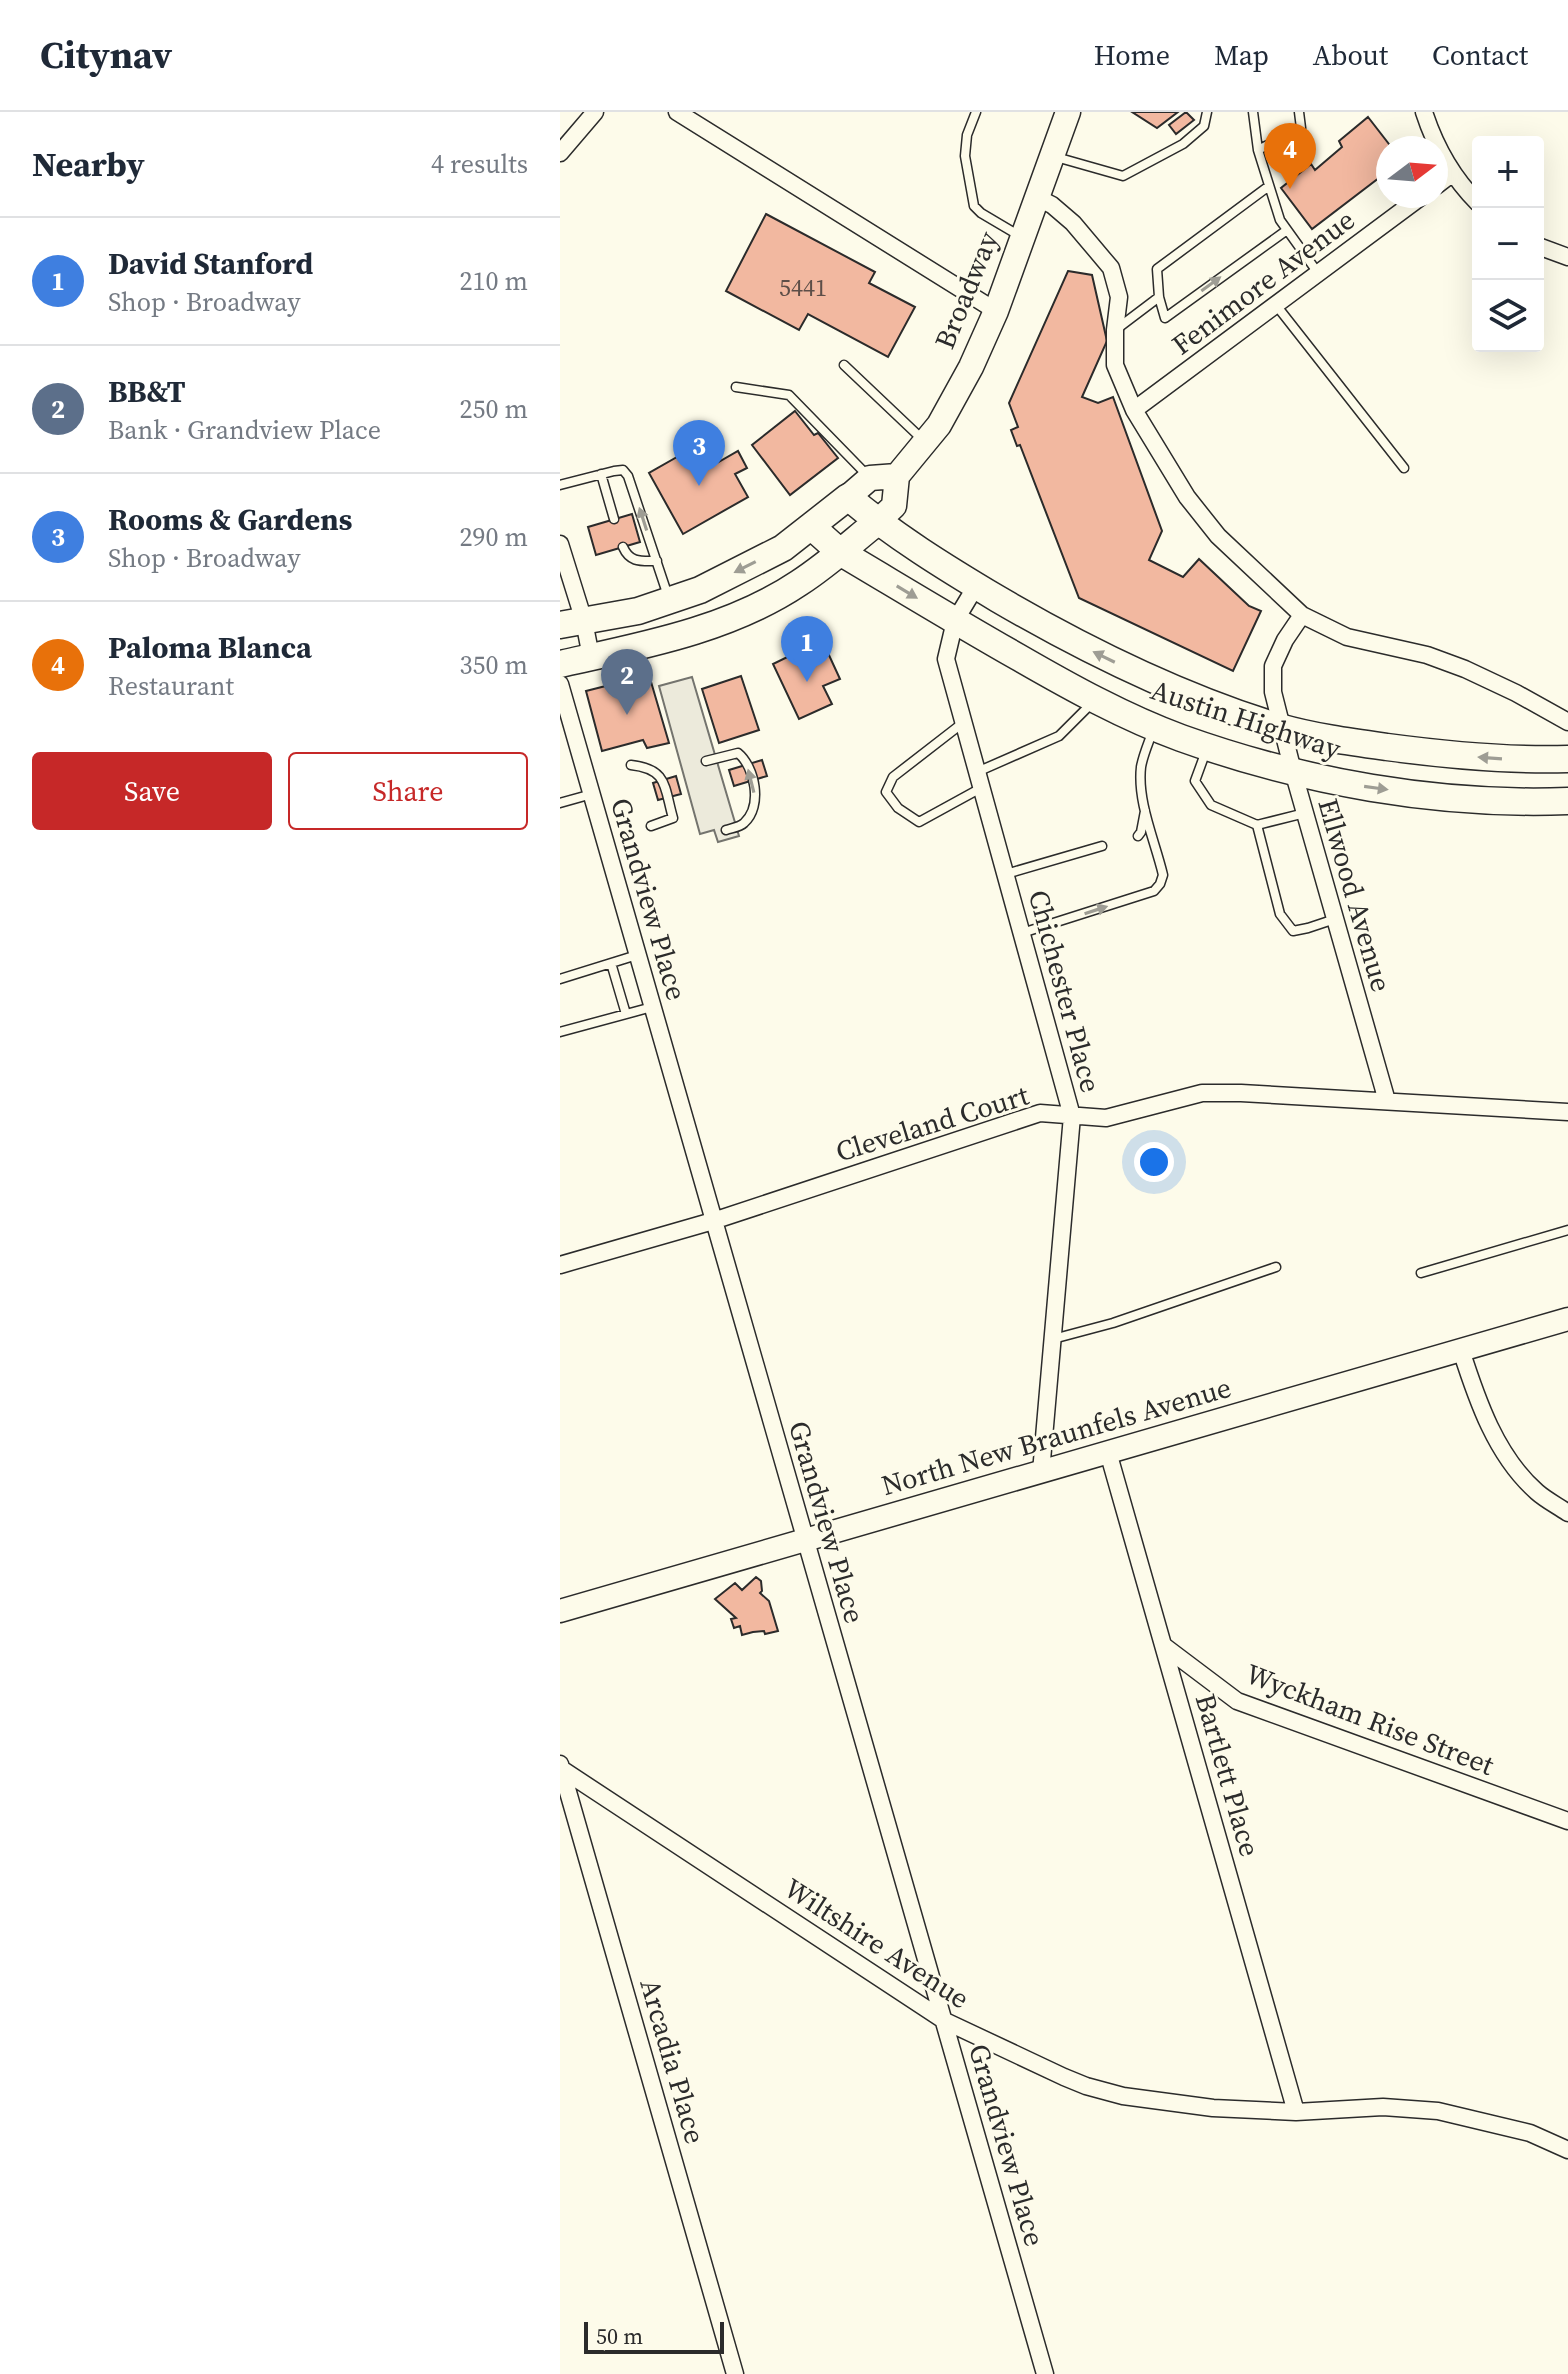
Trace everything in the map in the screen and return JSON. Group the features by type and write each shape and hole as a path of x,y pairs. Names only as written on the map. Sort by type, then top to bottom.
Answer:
{"main road":[{"name":"Broadway","path":"560,664 655,643 749,609 797,584 894,506 897,476 939,425 971,367 996,311 1068,112"},
{"path":"572,623 638,611 700,590 783,548 870,478 897,476"},
{"name":"Austin Highway","path":"848,497 877,522 976,586 1064,637 1180,690 1280,727 1342,741 1446,755 1522,761 1568,759"},
{"name":"Austin Highway","path":"812,527 840,552 955,621 1096,699 1154,726 1208,746 1334,782 1442,797 1521,803 1568,801"}],"street":[{"path":"560,153 595,112"},
{"path":"677,112 996,311"},
{"path":"1424,112 1437,145 1453,173 1472,196"},
{"path":"1448,177 1453,173"},
{"path":"1036,197 1052,205 1073,223 1111,268 1119,297 1115,365 1134,410 1187,497 1218,536 1302,615 1347,637 1427,655 1465,669 1568,722"},
{"name":"Fenimore Avenue","path":"1134,410 1406,208"},
{"path":"1544,248 1568,257"},
{"path":"560,544 572,623 591,657"},
{"name":"Chichester Place","path":"976,586 955,621 946,659 1072,1116 1041,1472"},
{"name":"Ellwood Avenue","path":"1302,615 1285,640 1273,666 1273,692 1280,727 1387,1101"},
{"name":"Grandview Place","path":"560,684 1045,2374"},
{"name":"Cleveland Court","path":"560,1265 713,1221 1040,1113 1106,1118 1202,1093 1568,1112"},
{"name":"North New Braunfels Avenue","path":"560,1611 1568,1319"},
{"path":"1461,1350 1475,1395 1512,1466 1537,1492 1568,1513"},
{"name":"Bartlett Place","path":"1108,1452 1296,2112"},
{"name":"Wyckham Rise Street","path":"1164,1646 1237,1701 1568,1821"},
{"name":"Wiltshire Avenue","path":"561,1767 945,2021 1064,2077 1123,2096 1213,2108 1296,2112 1383,2107 1438,2111 1530,2133 1568,2150"},
{"name":"Arcadia Place","path":"561,1767 735,2374"}],"lane":[{"path":"976,112 967,135 965,156 974,206 1022,237"},
{"path":"1052,155 1123,176 1183,144 1204,126 1207,112"},
{"path":"1253,112 1258,150 1280,220 1318,274"},
{"path":"1258,150 1301,128 1299,112"},
{"path":"1269,186 1157,269 1159,297 1165,318 1287,230"},
{"path":"1115,330 1159,297"},
{"path":"1276,305 1404,468"},
{"path":"844,365 926,442"},
{"path":"736,387 789,395 870,478"},
{"path":"560,485 623,470 628,476 670,600"},
{"path":"601,474 614,519"},
{"path":"623,547 626,556 632,560 657,561"},
{"path":"964,722 893,777 886,792 898,808 919,822 979,780 1059,736 1096,699"},
{"path":"1022,934 1154,891 1160,884 1163,875 1141,779 1142,764 1154,726"},
{"path":"1208,746 1195,781 1211,805 1257,825 1305,813"},
{"path":"706,761 738,753 745,759 755,788 754,810 743,824 726,830"},
{"path":"631,765 649,767 660,775 673,818 651,826"},
{"path":"560,803 593,794"},
{"path":"1138,836 1146,809"},
{"path":"1257,825 1280,914 1293,931 1335,919"},
{"path":"1005,874 1102,846"},
{"path":"560,979 637,955"},
{"path":"611,963 626,1014"},
{"path":"560,1032 652,1007"},
{"path":"1421,1273 1568,1230"},
{"path":"1052,1340 1113,1323 1276,1267"}],"shaded area":[{"path":"692,677 739,836 718,842 714,830 700,834 659,686"}],"building":[{"path":"1132,112 1178,112 1157,128"},
{"path":"1186,112 1194,120 1176,134 1169,125"},
{"path":"1368,117 1383,136 1376,136 1376,180 1312,229 1281,188 1311,164 1315,170 1342,147 1339,141"},
{"path":"766,214 875,272 869,283 915,307 888,357 808,314 799,330 726,291"},
{"path":"1068,271 1092,275 1107,341 1082,397 1098,403 1113,397 1162,531 1149,560 1183,577 1199,559 1249,606 1261,611 1233,671 1079,598 1020,445 1017,446 1011,430 1018,427 1009,403"},
{"path":"795,411 838,458 790,495 752,445"},
{"path":"691,449 703,471 738,451 747,468 735,474 748,497 683,534 649,473"},
{"path":"632,514 640,542 596,555 588,527"},
{"path":"822,640 840,679 823,686 832,704 799,719 773,664"},
{"path":"649,675 669,743 647,748 643,740 602,751 586,691"},
{"path":"741,676 759,730 719,743 702,689"},
{"path":"762,760 767,776 734,786 729,770"},
{"path":"676,776 681,794 658,800 653,783"},
{"path":"756,1577 761,1581 760,1593 769,1601 778,1631 742,1635 740,1626 734,1628 731,1619 736,1618 715,1599 735,1583 742,1590"}],"place":[{"name":"Paloma Blanca","path":"1290,189"},
{"name":"Rooms & Gardens","path":"699,486"},
{"name":"David Stanford","path":"807,682"},
{"name":"BB&T","path":"627,715"}]}
